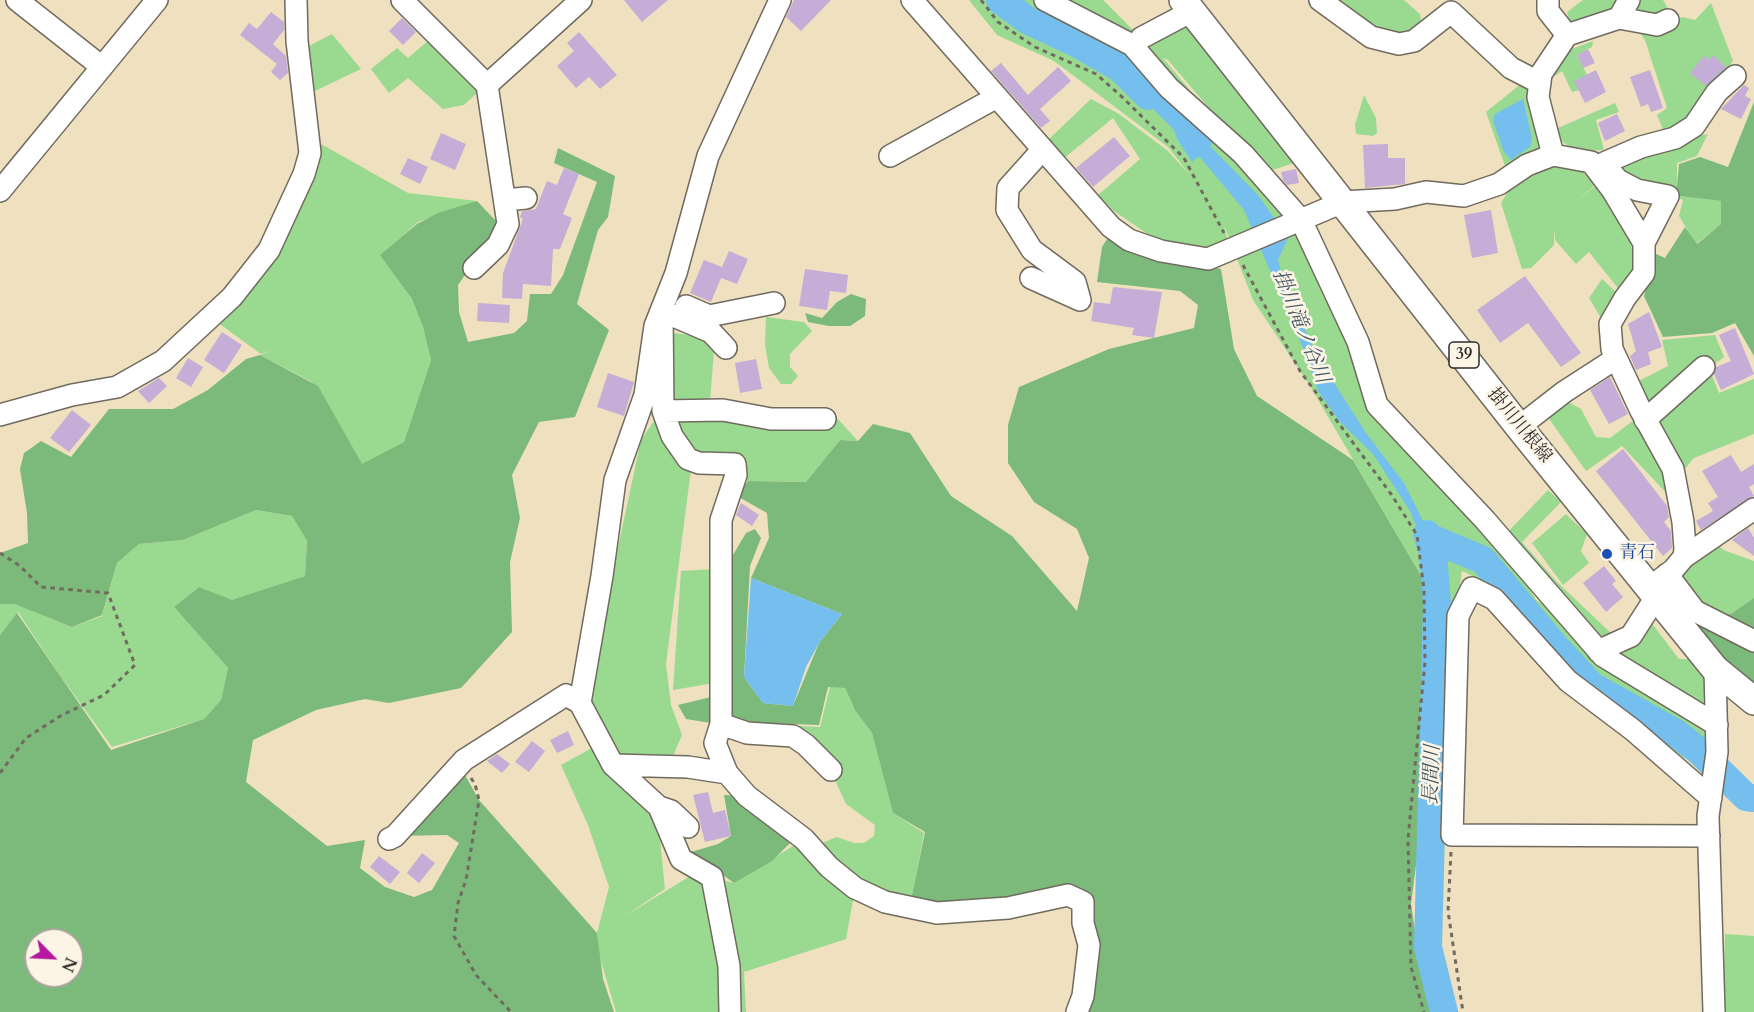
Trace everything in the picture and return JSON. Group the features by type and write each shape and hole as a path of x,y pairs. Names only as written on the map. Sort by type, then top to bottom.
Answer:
{"main road":[{"name":"掛川川根線","path":"1188,3 1519,427 1658,587 1715,669 1754,701"}],"street":[{"path":"17,0 102,67"},
{"path":"0,191 157,0"},
{"path":"0,415 72,395 117,387 163,361 232,297 269,250 304,174 310,153 297,41 296,0"},
{"path":"402,0 487,85 516,199 498,245 474,268"},
{"path":"487,85 581,0"},
{"path":"580,703 603,576 615,480 645,395 652,338 676,273 708,156 780,0"},
{"path":"912,0 1111,227 1129,240 1161,251 1208,260 1343,202 1395,199 1426,192 1464,196 1499,184 1527,165 1553,155 1591,162 1637,190 1668,196 1644,243 1644,273 1625,298 1610,324 1615,359 1645,420 1673,469 1683,522 1684,557"},
{"path":"1045,0 1132,45 1169,88 1243,154 1301,220 1358,342 1377,405 1485,520 1598,651 1646,683 1717,725"},
{"path":"1320,0 1371,37 1399,44 1414,41 1450,12 1511,68 1540,83"},
{"path":"1548,0 1548,11 1567,35"},
{"path":"1141,38 1188,3"},
{"path":"1553,155 1538,97 1541,74 1567,35 1624,9 1657,25 1668,20"},
{"path":"1599,165 1641,147 1675,138 1694,126 1717,92 1735,76"},
{"path":"890,156 997,97"},
{"path":"1031,278 1080,300 1075,282 1032,250 1007,210 1008,188 1043,149"},
{"path":"1599,165 1644,243"},
{"path":"664,304 709,316 774,303"},
{"path":"664,304 711,332 726,348"},
{"path":"664,304 663,411 672,436 688,459 699,463 735,464 736,475 721,519 721,724 715,742 727,773 747,796 804,839 829,867 855,888 885,902 937,913 1008,908 1068,895 1083,902 1083,923 1089,945 1083,996 1077,1012"},
{"path":"1519,427 1615,359"},
{"path":"1645,420 1704,367"},
{"path":"663,411 723,410 771,419 825,419"},
{"path":"1598,651 1631,636 1658,587 1684,557 1754,509"},
{"path":"1658,587 1695,611 1754,641"},
{"path":"1709,836 1452,835 1458,616 1472,588 1494,599 1568,681 1713,789"},
{"path":"1714,1012 1709,836 1717,753 1715,669"},
{"path":"389,839 395,836 460,764 566,695 580,703 613,765 660,807 671,811 688,827"},
{"path":"721,724 747,733 793,736 806,745 831,770"},
{"path":"613,765 688,767 727,773"},
{"path":"660,807 681,859 712,877 729,966 730,1012"}],"path":[{"path":"981,0 999,22 1035,47 1096,74 1184,158 1232,248 1252,279 1300,371 1391,494 1416,535 1424,590 1425,662 1408,839 1411,967 1424,1012"},
{"path":"0,553 20,566 41,586 108,593 135,665 104,695 62,715 26,738 0,773"},
{"path":"460,764 475,783 479,800 466,880 458,903 454,936 476,975 512,1012"},
{"path":"1452,835 1448,911 1463,1012"}],"green space":[{"path":"969,0 1103,0 1141,38 1184,22 1297,162 1260,174 1301,220 1387,407 1499,537 1536,600 1552,609 1502,538 1548,490 1561,502 1522,542 1556,581 1614,636 1601,653 1708,729 1707,759 1702,767 1614,720 1494,586 1462,571 1457,605 1437,603 1310,386 1253,300 1224,225 1228,242 1210,251 1162,244 1114,211 1098,195 1140,159 1113,118 1062,160 1049,139 1091,99 1119,114 1168,151 1190,175 1168,147 1054,61 997,35","holes":["1163,58 1168,60 1232,135 1252,165"]},
{"path":"1330,0 1404,0 1420,14 1422,27 1387,40"},
{"path":"1583,0 1663,0 1670,12 1573,35 1567,12"},
{"path":"1711,3 1733,61 1691,119 1665,134 1657,115 1667,108 1645,40 1631,21 1675,20 1682,17 1695,20"},
{"path":"332,34 361,69 315,91 309,81 303,49"},
{"path":"430,39 477,87 478,92 464,105 443,109 408,78 389,93 371,69 397,48 408,58"},
{"path":"1593,41 1592,47 1577,55 1587,75 1579,90 1572,92 1562,71 1544,83 1569,50"},
{"path":"1522,83 1532,91 1541,137 1539,154 1506,169 1486,112"},
{"path":"1364,95 1376,118 1377,133 1373,136 1356,134 1355,125"},
{"path":"1754,102 1754,356 1735,323 1712,333 1663,337 1644,296 1650,275 1652,252 1665,258 1685,227 1697,244 1721,224 1721,201 1672,195 1677,186 1679,164 1700,157 1728,167"},
{"path":"1615,103 1619,112 1596,120 1604,150 1583,151 1570,147 1560,140 1558,128"},
{"path":"1708,134 1697,156 1677,163 1677,186 1673,195 1721,201 1721,224 1696,244 1679,216 1683,200 1611,168 1684,139"},
{"path":"321,144 408,193 477,201 418,222 381,255 412,299 423,327 431,360 404,442 362,465 312,382 260,355 275,349 261,354 210,317 308,189"},
{"path":"558,148 615,176 608,217 598,230 577,304 609,330 575,417 539,422 512,475 520,518 510,562 512,632 461,688 389,703 365,699 316,710 253,740 246,782 327,846 365,840 360,868 385,887 414,897 432,890 459,843 447,835 395,836 461,768 479,800 597,933 603,979 614,1012 0,1012 0,635 17,613 111,750 204,719 221,700 228,668 174,607 199,587 232,600 305,576 307,541 292,516 256,510 183,540 139,544 117,563 102,615 72,627 14,604 0,604 0,553 28,543 27,513 20,469 24,453 41,441 71,457 109,409 173,409 208,390 246,359 260,355 318,386 362,464 404,442 431,360 423,327 412,299 380,255 417,224 438,213 477,201 496,221 491,238 458,285 459,312 468,342 514,333 527,321 530,294 551,294 563,275 597,182 554,163"},
{"path":"1562,164 1578,168 1596,184 1577,201 1595,186 1618,211 1634,253 1633,273 1621,292 1589,252 1576,264 1555,240 1554,227 1554,245 1531,268 1522,269 1501,203 1511,187 1537,168"},
{"path":"1111,233 1157,253 1221,269 1234,349 1257,396 1353,460 1437,603 1432,742 1411,904 1420,964 1433,1012 1077,1012 1086,905 910,906 925,832 893,813 872,733 855,710 845,688 828,687 819,725 766,723 749,729 686,719 678,705 715,696 720,577 746,533 755,529 761,538 750,566 744,677 763,703 793,706 819,643 842,614 751,578 769,538 767,513 737,496 748,481 806,482 840,440 858,441 873,424 910,433 951,496 1012,536 1077,611 1089,558 1077,529 1034,502 1008,463 1008,425 1019,387 1109,349 1194,328 1198,305 1180,291 1097,282 1102,247"},
{"path":"1602,279 1617,293 1601,318 1589,298"},
{"path":"851,294 866,299 865,316 850,326 829,326 808,322 805,313 822,318 837,302"},
{"path":"766,317 804,322 812,331 790,354 790,367 798,376 791,384 781,384 769,368 765,345"},
{"path":"674,333 704,337 714,351 710,401 670,402 672,336"},
{"path":"1715,335 1724,357 1709,368 1719,393 1754,379 1754,434 1694,458 1683,471 1633,384 1668,366 1662,340"},
{"path":"1565,400 1581,409 1596,437 1610,438 1638,417 1658,457 1673,500 1622,446 1586,471 1547,416"},
{"path":"698,413 783,429 836,417 858,441 840,440 806,482 748,481 700,457 676,432 673,418"},
{"path":"658,415 691,469 666,664 671,705 682,735 668,768 613,765 589,715 606,603 641,440"},
{"path":"256,510 292,516 307,541 305,576 232,601 199,587 174,607 228,668 221,700 204,719 112,747 18,612 0,635 0,604 14,604 72,627 102,616 117,563 139,544 183,540"},
{"path":"1566,514 1587,534 1581,551 1589,563 1563,585 1532,543"},
{"path":"1715,544 1726,551 1754,561 1754,599 1731,614 1692,611 1669,580"},
{"path":"714,569 714,683 673,690 681,571"},
{"path":"1754,598 1754,683 1714,654 1692,611 1731,614"},
{"path":"1647,617 1679,659 1693,659 1705,673 1703,715 1606,653"},
{"path":"830,687 845,688 853,706 872,733 893,813 924,833 911,904 855,889 846,939 744,972 746,1012 616,1012 598,951 597,933 609,887 588,825 561,765 592,748 644,800 660,839 665,889 625,916 695,873 734,883 804,839 812,847 837,837 854,843 864,843 874,836 875,825 846,804 829,767 762,724 820,727"},
{"path":"724,795 747,796 793,840 772,861 734,883 691,852 718,844 731,836"},
{"path":"1725,934 1754,936 1754,1012 1723,1012"}],"water":[{"path":"998,0 1013,0 1024,10 1075,39 1082,47 1003,6"},
{"path":"1121,63 1138,73 1184,117 1201,124 1216,139 1210,146 1258,195 1288,238 1278,260 1285,286 1317,356 1366,433 1404,483 1437,549 1438,580 1410,511 1373,454 1340,422 1318,391 1304,350 1244,210 1199,156 1192,162 1174,130 1120,75"},
{"path":"1523,99 1532,138 1530,147 1511,160 1504,152 1493,121 1495,114"},
{"path":"751,578 842,614 819,643 806,667 793,706 763,703 744,677"}],"building":[{"path":"624,0 668,0 642,22"},
{"path":"794,0 831,0 801,31 786,17"},
{"path":"271,12 284,22 284,30 273,44 286,56 288,73 280,80 271,72 277,64 240,35 249,23 257,29"},
{"path":"402,18 416,32 403,45 389,31"},
{"path":"579,32 617,75 600,89 589,77 576,88 557,66 574,51 567,43"},
{"path":"1588,49 1595,63 1583,68 1577,55"},
{"path":"1713,55 1726,67 1706,86 1690,73 1704,56 1709,60"},
{"path":"1001,63 1028,95 1058,67 1071,81 1040,109 1050,121 1041,128 991,71"},
{"path":"1596,70 1606,92 1585,103 1574,81"},
{"path":"1650,70 1663,108 1651,112 1648,104 1641,107 1630,77"},
{"path":"1744,85 1749,88 1745,96 1751,99 1741,119 1721,109"},
{"path":"1617,114 1625,131 1605,141 1598,123"},
{"path":"441,133 466,144 455,170 430,159"},
{"path":"1114,137 1130,156 1093,187 1076,168"},
{"path":"1388,144 1388,158 1405,158 1405,184 1365,188 1363,145"},
{"path":"408,158 428,167 420,184 400,174"},
{"path":"564,168 579,174 563,214 572,218 560,249 553,249 551,286 523,284 522,299 502,298 503,273 523,219 520,217 522,211 536,209 547,181 557,185"},
{"path":"1296,169 1299,183 1287,185 1281,172"},
{"path":"1491,210 1498,253 1472,258 1464,215"},
{"path":"729,251 748,259 737,284 721,278 711,302 690,293 704,260 722,267"},
{"path":"805,269 848,275 846,293 830,291 827,310 799,306"},
{"path":"1525,276 1581,353 1561,367 1528,323 1500,343 1477,310"},
{"path":"1113,287 1162,292 1154,338 1132,335 1134,328 1091,321 1094,302 1110,304"},
{"path":"478,303 510,305 509,323 477,321"},
{"path":"1649,312 1662,347 1648,352 1651,364 1636,370 1630,356 1636,351 1628,324"},
{"path":"1735,328 1754,374 1721,390 1714,374 1716,367 1731,361 1719,335"},
{"path":"222,332 242,345 224,373 204,360"},
{"path":"188,358 203,367 191,387 176,378"},
{"path":"756,359 762,389 740,393 735,363"},
{"path":"608,373 634,382 624,416 597,407"},
{"path":"1610,377 1628,414 1609,424 1590,390"},
{"path":"159,378 167,386 149,403 138,391"},
{"path":"72,410 91,425 69,452 50,438"},
{"path":"1623,449 1667,506 1669,517 1664,522 1671,531 1672,548 1663,556 1596,471"},
{"path":"1731,455 1741,472 1754,464 1754,484 1749,487 1754,496 1701,530 1696,521 1713,511 1708,503 1718,497 1702,471"},
{"path":"741,503 759,515 752,526 736,515"},
{"path":"1748,528 1754,538 1754,556 1732,540"},
{"path":"1604,566 1616,581 1612,584 1623,597 1606,612 1583,583"},
{"path":"568,731 574,745 557,753 550,740"},
{"path":"532,741 545,751 529,772 515,762"},
{"path":"497,754 510,764 502,773 487,761"},
{"path":"708,792 713,813 725,810 731,836 705,842 693,795"},
{"path":"422,853 435,863 419,883 407,873"},
{"path":"379,856 400,872 390,884 370,867"}],"waterway":[{"name":"掛川滝ノ谷川","path":"1000,0 1027,20 1076,43 1121,69 1148,96"},
{"name":"長間川","path":"1427,534 1433,553 1437,603 1428,947 1444,1012"},
{"name":"掛川滝ノ谷川","path":"1428,537 1483,560 1554,645 1592,686 1676,733 1699,751 1746,797 1754,798"}],"place":[{"name":"青石","path":"1607,554"}]}
